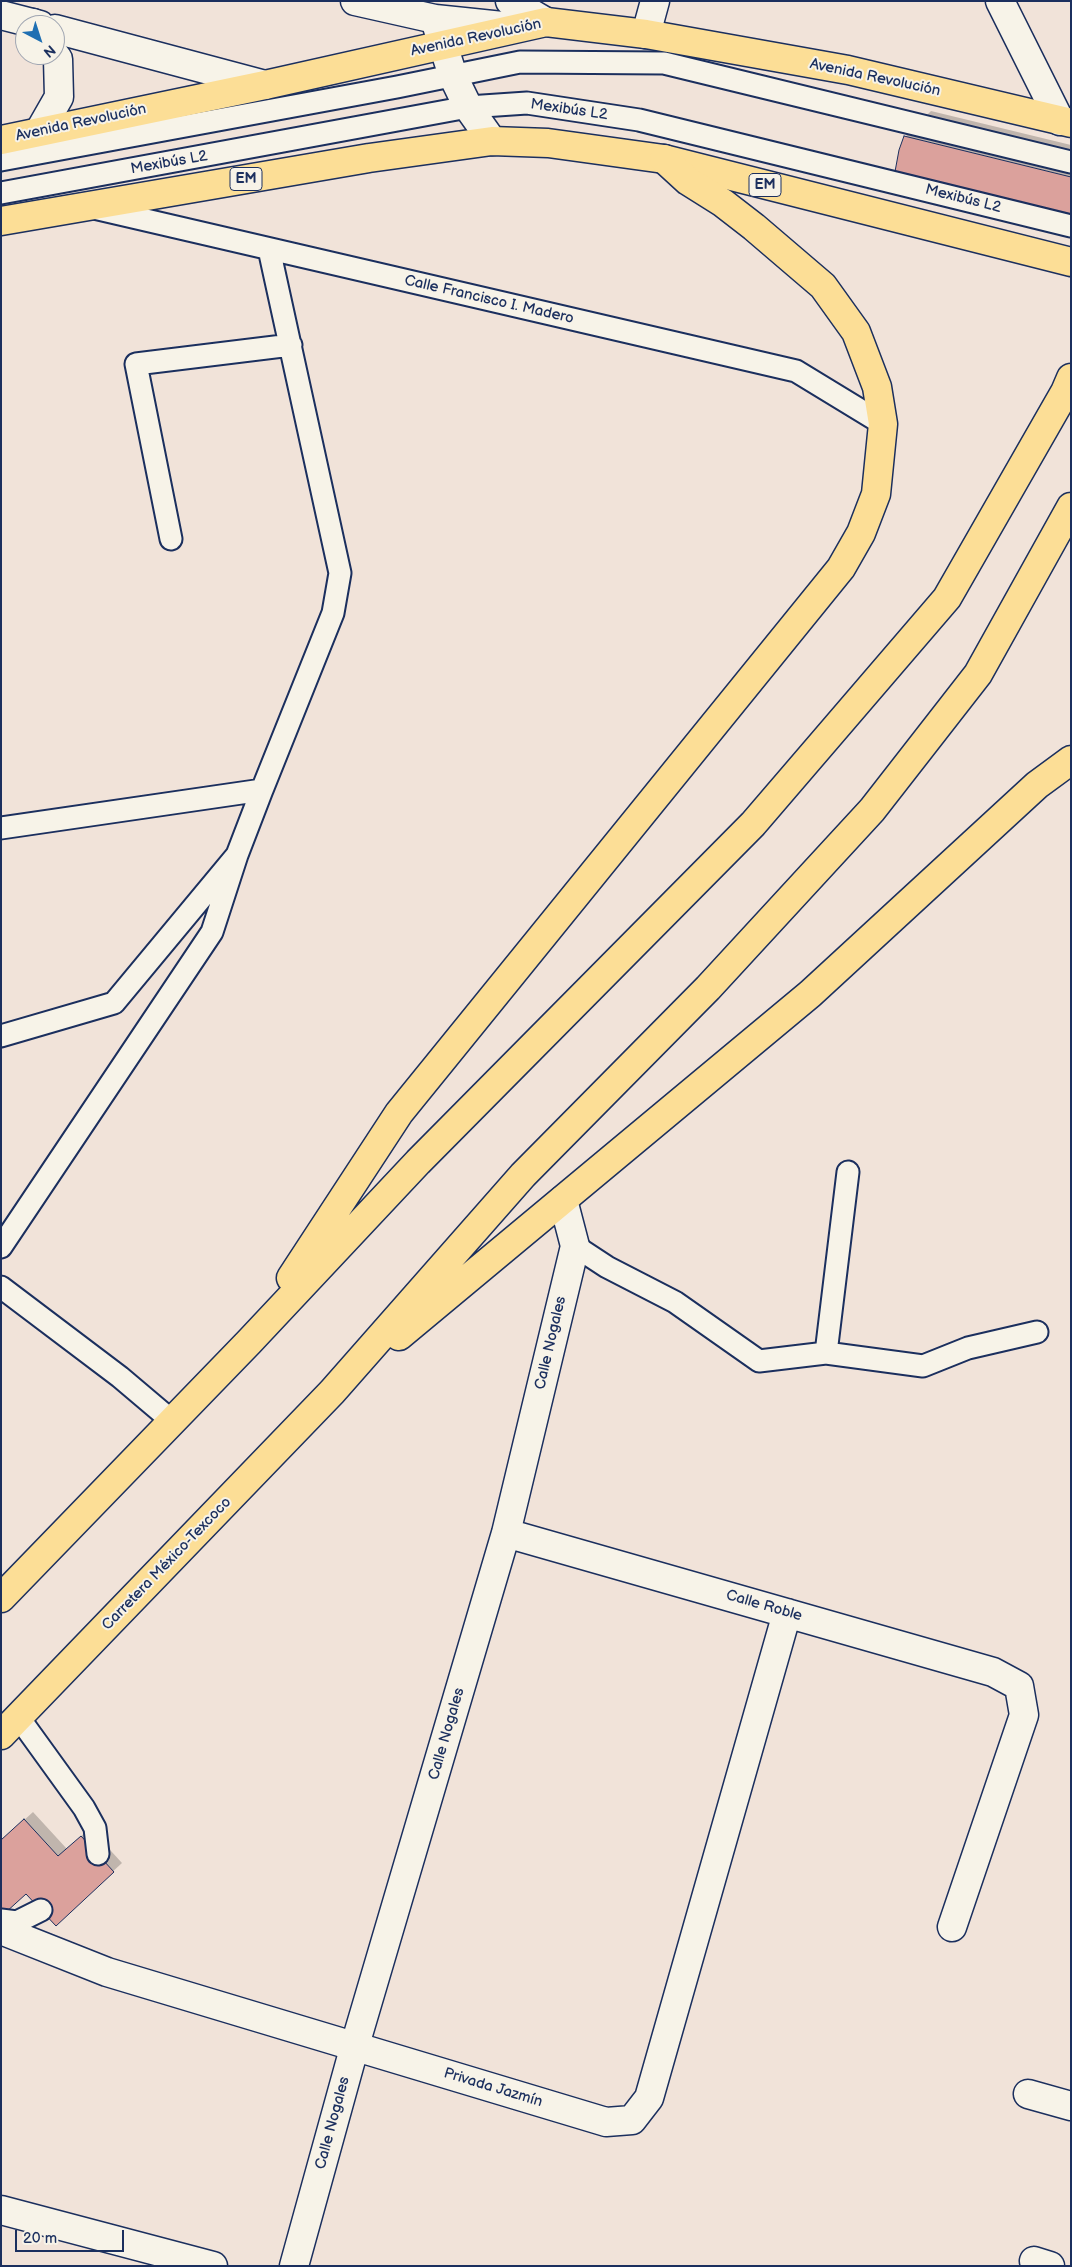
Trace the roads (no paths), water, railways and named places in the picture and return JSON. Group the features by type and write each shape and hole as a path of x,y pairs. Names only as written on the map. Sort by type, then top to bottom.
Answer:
{"main road":[{"name":"Avenida Revolución","path":"1,140 265,85 437,22 512,14 546,22 646,34 848,70 1065,122"},
{"name":"EM","path":"1,220 369,158 492,141 548,143 664,159 1071,262"},
{"path":"249,1342 399,1113 841,568 861,533 876,494 883,424 877,387 856,332 823,286 754,227 723,203 688,181 664,159"},
{"path":"1,1598 249,1342 418,1162 759,817 947,598 1068,385"},
{"path":"332,1392 523,1175 708,988 872,810 978,674 1071,506"},
{"path":"332,1392 810,994 1037,785 1071,760"},
{"name":"Carretera México-Texcoco","path":"10,1726 332,1392"}],"street":[{"path":"355,1 437,22 453,76 468,107 492,141"},
{"path":"646,34 655,1"},
{"path":"1002,4 1065,122"},
{"path":"1,15 15,19"},
{"path":"65,32 265,85"},
{"path":"39,132 59,97 58,65"},
{"name":"Calle Nogales","path":"294,2266 355,2045 506,1533 575,1246 562,1200"},
{"name":"Calle Roble","path":"506,1533 992,1672 1019,1686 1024,1715 952,1927"},
{"name":"Privada Jazmín","path":"1,1930 107,1972 606,2122 632,2120 648,2098 787,1612"},
{"path":"1028,2094 1071,2106"},
{"path":"1,2210 213,2266"}],"lane":[{"path":"1,160 520,62 664,64 1071,162"},
{"name":"Mexibús L2","path":"1,193 468,107 527,103 640,120 1071,226"},
{"name":"Calle Francisco I. Madero","path":"84,206 796,371 883,424"},
{"path":"1,1247 212,932 237,855 333,613 340,573 269,249"},
{"path":"171,539 136,364 291,345"},
{"path":"1,828 262,790"},
{"path":"1,1036 114,1004 237,855"},
{"path":"826,1353 848,1172"},
{"path":"575,1246 608,1267 675,1302 759,1361 826,1353 923,1366 968,1348 1037,1332"},
{"path":"1,1287 120,1377 172,1421"},
{"path":"10,1726 84,1808 95,1828 98,1854"},
{"path":"1,1920 17,1922 41,1910"}]}
